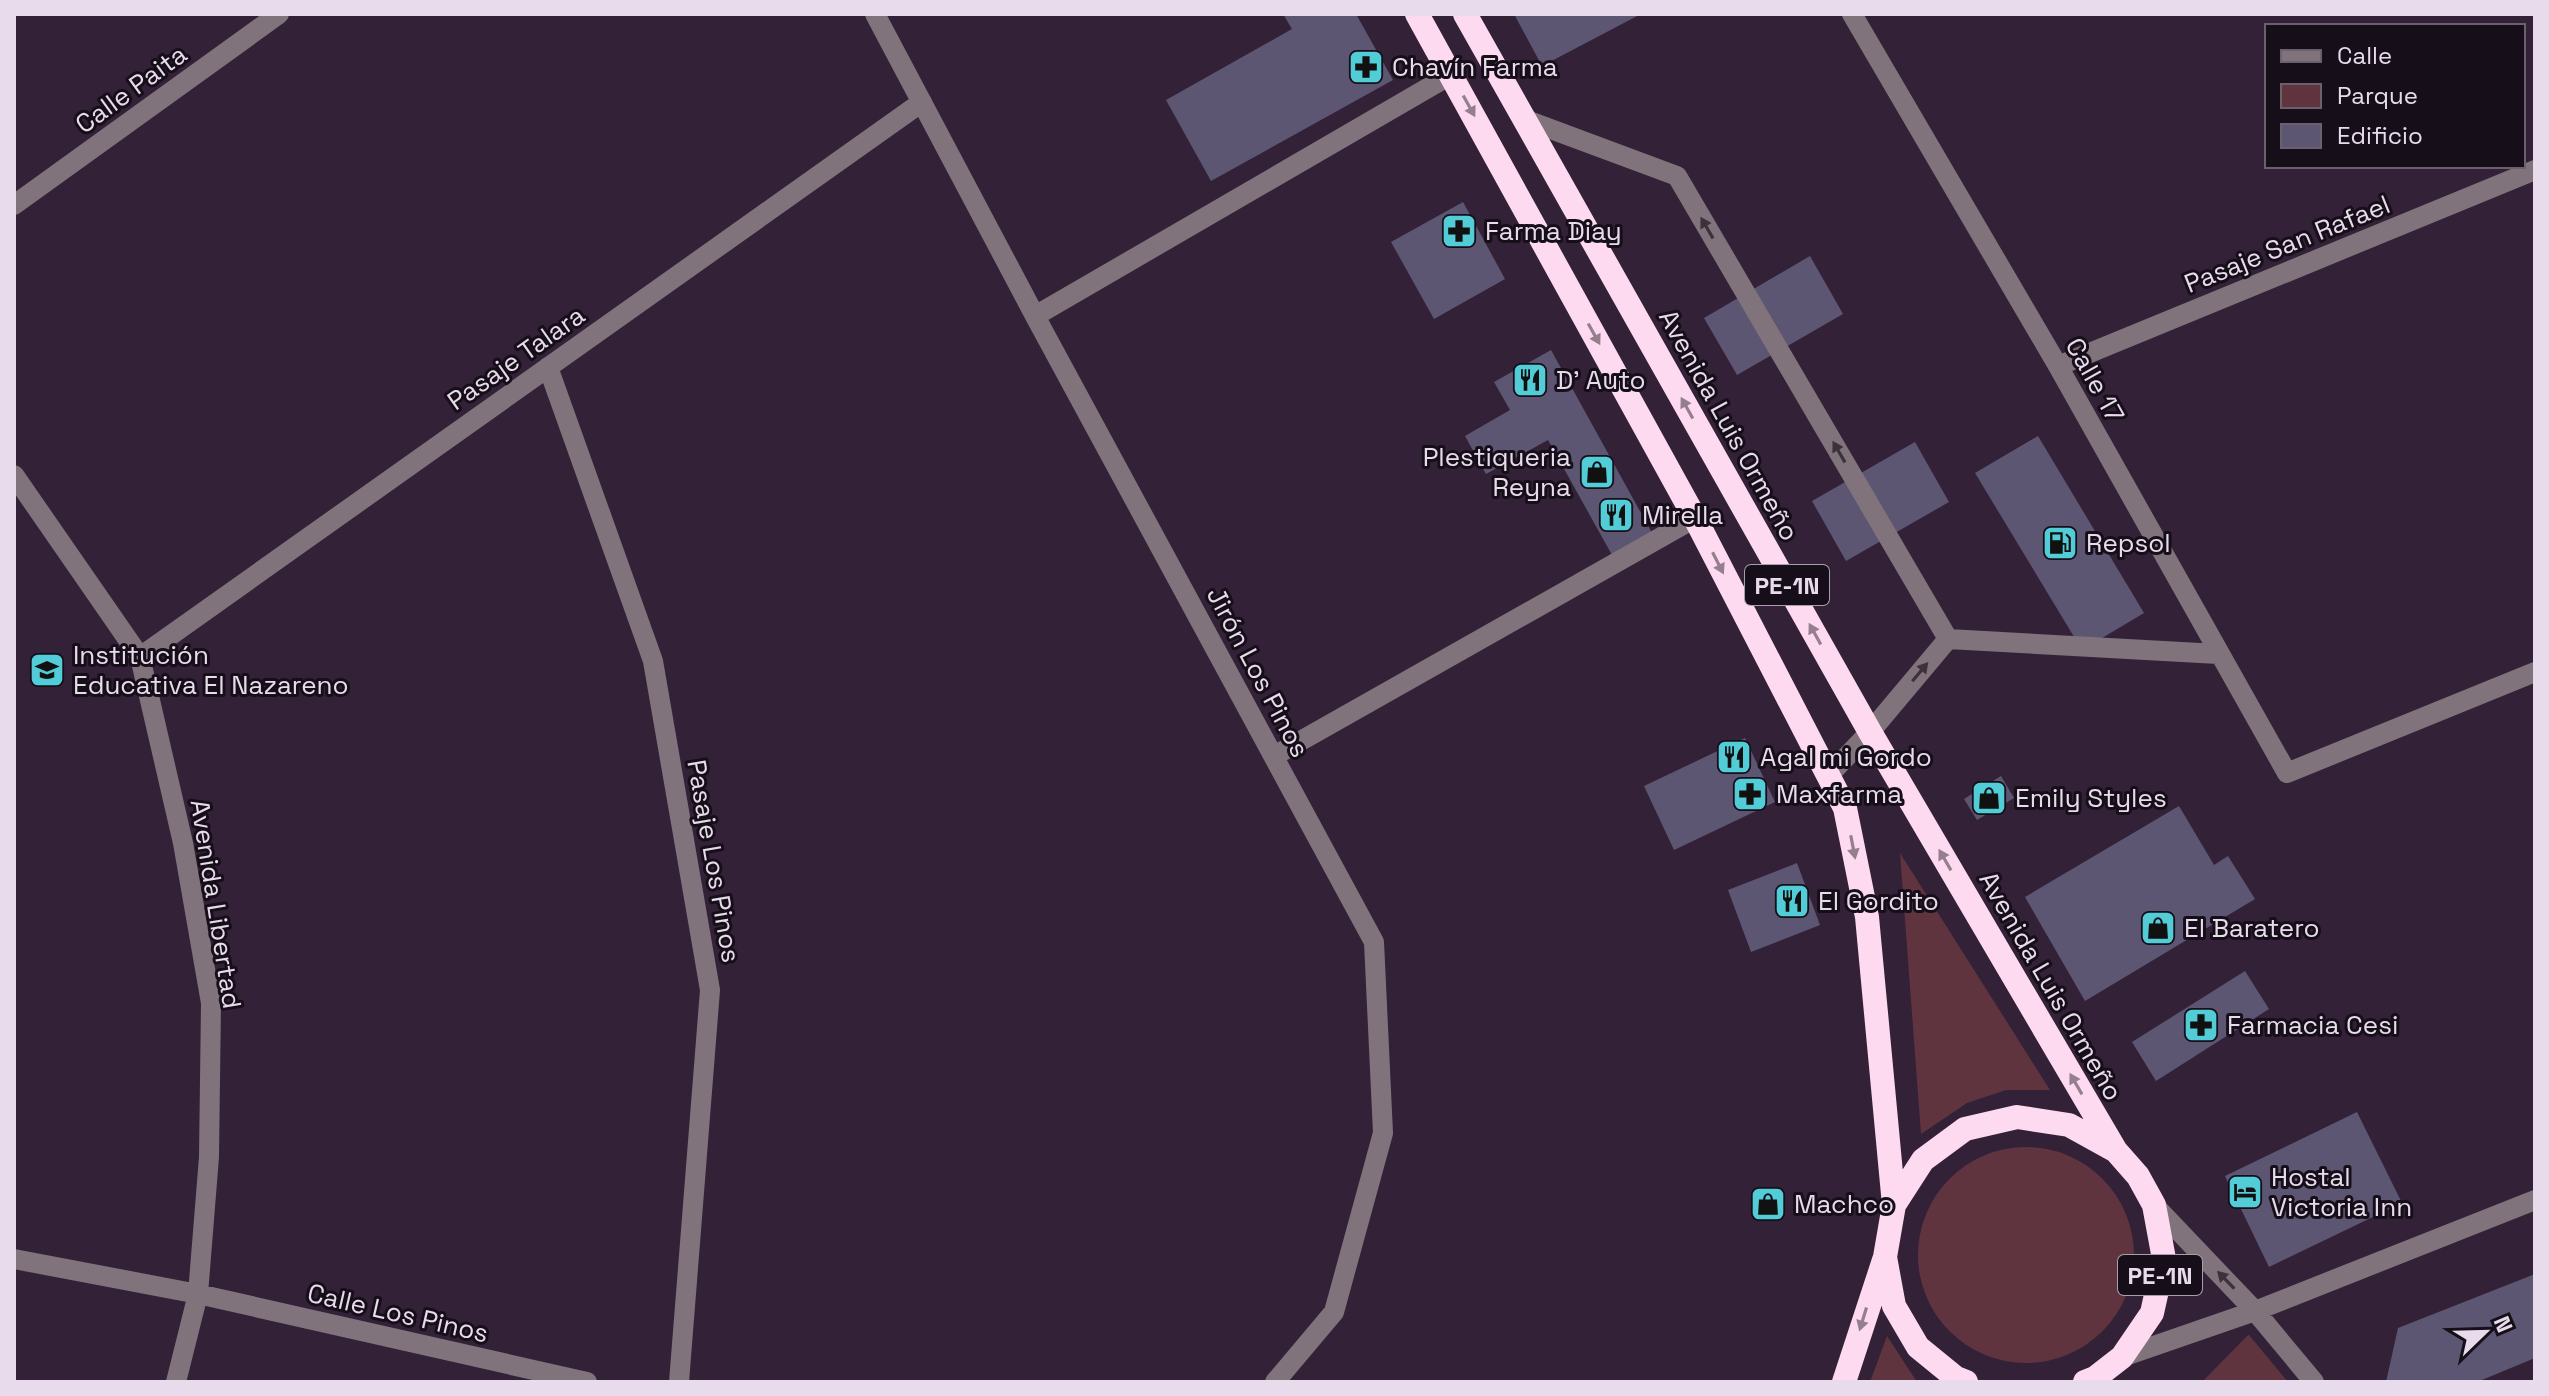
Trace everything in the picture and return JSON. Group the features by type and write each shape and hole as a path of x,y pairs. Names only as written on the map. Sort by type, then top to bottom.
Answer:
{"highway":[{"name":"PE-1N","path":"1417,14 1695,518 1845,808 1867,917 1894,1205 1885,1257 1844,1382"},
{"name":"Avenida Luis Ormeño","path":"1465,14 1870,732 2116,1151"},
{"path":"1488,141 1524,119"},
{"name":"PE-1N","path":"1894,1205 1923,1160 1965,1129 2017,1117 2069,1125 2116,1151 2138,1176 2154,1205 2164,1259 2152,1313 2122,1357 2094,1381"},
{"name":"PE-1N","path":"1885,1257 1894,1306 1918,1347 1956,1378 1966,1382"}],"street":[{"name":"Calle Paita","path":"14,205 279,14"},
{"name":"Jirón Los Pinos","path":"875,14 1374,942 1383,1133 1334,1312 1275,1382"},
{"name":"Calle 17","path":"1852,14 2058,366 2287,773 2535,672"},
{"path":"1035,316 1452,74"},
{"name":"Pasaje Talara","path":"140,657 922,102"},
{"path":"1524,119 1677,176 1948,639"},
{"name":"Pasaje San Rafael","path":"2058,366 2535,170"},
{"name":"Pasaje Los Pinos","path":"548,367 653,661 710,990 679,1382"},
{"name":"Avenida Libertad","path":"14,475 140,657 183,843 211,1003 209,1157 198,1294 176,1382"},
{"path":"1274,756 1695,518"},
{"path":"1948,639 2218,654"},
{"path":"1829,775 1870,732 1948,639"},
{"path":"2122,1357 2255,1311 2535,1200"},
{"path":"2154,1205 2255,1311 2314,1382"},
{"name":"Calle Los Pinos","path":"14,1259 198,1294 587,1382"}],"green space":[{"path":"1900,853 2050,1090 2006,1090 1967,1103 1921,1134"},
{"path":"2026,1147 2067,1155 2086,1165 2102,1179 2116,1195 2126,1214 2134,1255 2126,1296 2116,1315 2102,1331 2086,1345 2067,1355 2026,1363 1985,1355 1966,1345 1950,1331 1936,1315 1926,1296 1918,1255 1926,1214 1936,1195 1950,1179 1966,1165 1985,1155"},
{"path":"2248,1335 2288,1382 2202,1382"},
{"path":"1887,1336 1917,1382 1870,1382"}],"building":[{"path":"1283,14 1356,14 1393,80 1211,181 1166,100 1292,29"},
{"path":"1514,14 1641,14 1542,66"},
{"path":"1463,202 1505,279 1434,319 1391,242"},
{"path":"1810,256 1843,314 1737,375 1704,318"},
{"path":"1551,350 1652,533 1612,555 1548,440 1486,474 1465,436 1510,410 1494,382"},
{"name":"Repsol","path":"2038,436 2144,613 2082,650 1975,473"},
{"path":"1915,442 1949,502 1846,561 1812,501"},
{"path":"1745,738 1775,802 1674,850 1644,786"},
{"name":"Emily Styles","path":"2001,776 2014,798 1977,820 1964,799"},
{"path":"2179,806 2214,865 2228,856 2255,899 2085,1001 2025,897"},
{"path":"1797,863 1820,925 1751,952 1728,890"},
{"name":"Farmacia Cesi","path":"2245,971 2269,1009 2156,1081 2132,1042"},
{"path":"2357,1112 2402,1203 2269,1267 2225,1176"},
{"path":"2535,1274 2535,1358 2477,1382 2386,1382 2398,1328"}],"place":[{"name":"Chavín Farma","path":"1366,67"},
{"name":"Farma Diay","path":"1459,231"},
{"name":"D' Auto","path":"1530,380"},
{"name":"Plestiqueria Reyna","path":"1597,472"},
{"name":"Mirella","path":"1616,515"},
{"name":"Repsol","path":"2060,543"},
{"name":"Institución Educativa El Nazareno","path":"47,670"},
{"name":"Agal mi Gordo","path":"1734,757"},
{"name":"Maxfarma","path":"1750,794"},
{"name":"Emily Styles","path":"1989,798"},
{"name":"El Gordito","path":"1792,901"},
{"name":"El Baratero","path":"2158,928"},
{"name":"Farmacia Cesi","path":"2201,1025"},
{"name":"Hostal Victoria Inn","path":"2245,1192"},
{"name":"Machco","path":"1768,1204"}]}
